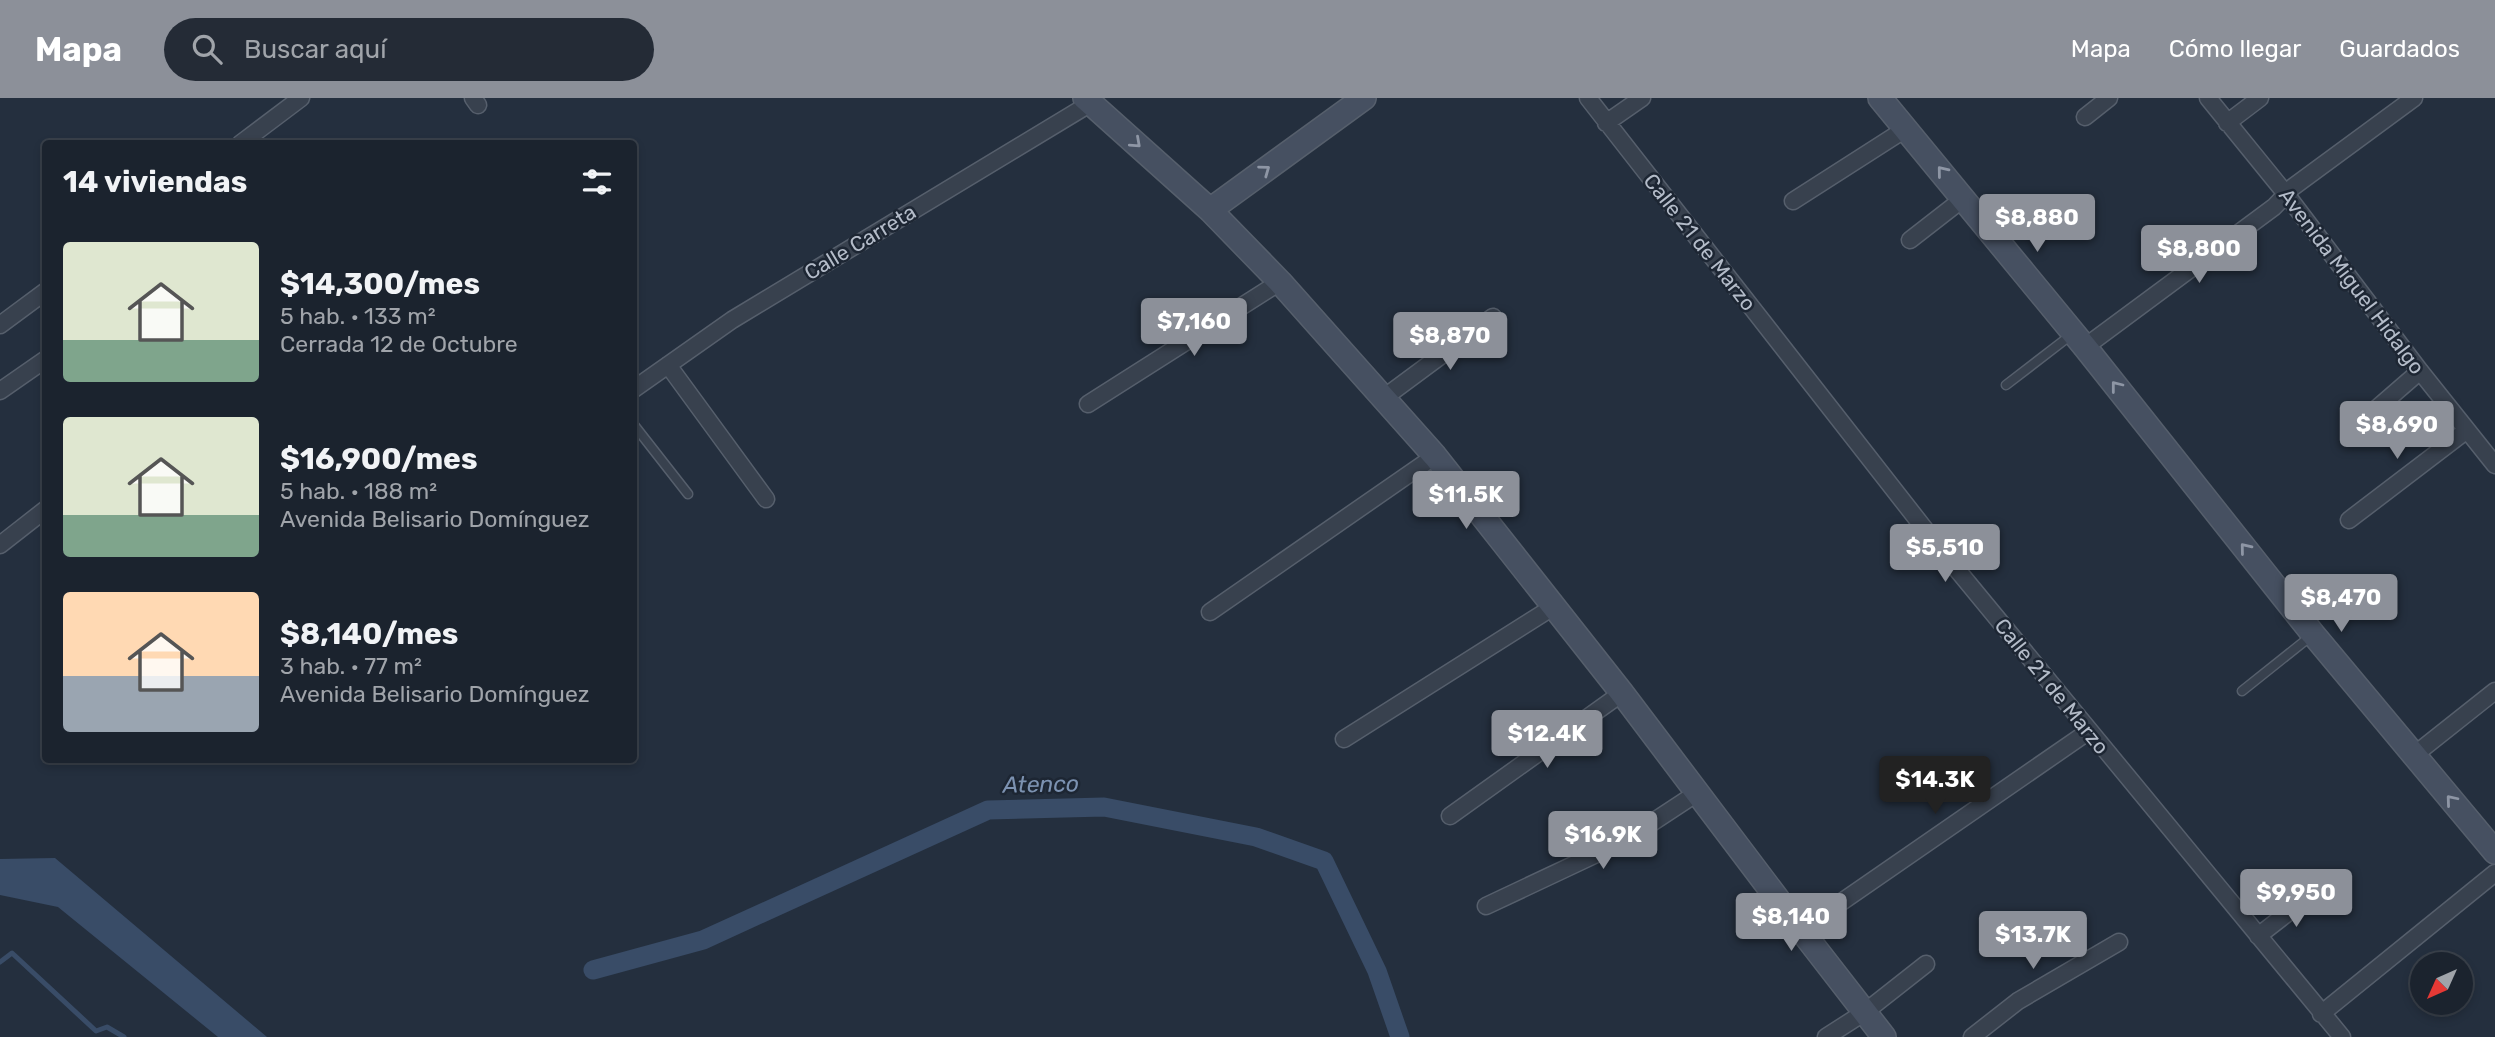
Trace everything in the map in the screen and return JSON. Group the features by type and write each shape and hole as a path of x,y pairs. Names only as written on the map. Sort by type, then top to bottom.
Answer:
{"main road":[{"path":"1210,210 1364,98"},
{"path":"1880,98 2079,340 2313,634 2495,852"},
{"path":"1088,100 1210,210 1385,397 1435,456 1622,693 1884,1037"}],"street":[{"path":"245,140 300,98"},
{"name":"Calle 21 de Marzo","path":"1588,98 1945,555 2342,1037"},
{"path":"1606,123 1642,98"},
{"path":"2085,117 2109,98"},
{"name":"Avenida Miguel Hidalgo","path":"2208,98 2286,194 2495,466"},
{"path":"2227,123 2260,98"},
{"path":"2079,340 2274,207 2286,194 2414,98"},
{"name":"Calle Carreta","path":"637,387 732,320 1088,100"},
{"path":"1793,201 1907,128"},
{"path":"1910,240 1964,198"},
{"path":"1088,404 1280,282"},
{"path":"0,325 42,294"},
{"path":"1385,397 1493,317"},
{"path":"0,391 42,362"},
{"path":"668,365 766,499"},
{"path":"2367,418 2420,371"},
{"path":"2349,520 2467,430"},
{"path":"1210,612 1435,456"},
{"path":"0,545 42,512"},
{"path":"1344,739 1553,607"},
{"path":"2413,756 2495,691"},
{"path":"1450,816 1622,693"},
{"path":"1801,930 2089,731"},
{"path":"1486,906 1623,841 1697,793"},
{"path":"2321,1014 2495,873"},
{"path":"2258,936 2312,894"},
{"path":"1972,1037 2018,1001 2119,942"},
{"path":"1826,1037 1865,1012 1926,964"}],"lane":[{"path":"2006,385 2079,340"},
{"path":"637,429 688,494"},
{"path":"2242,691 2313,634"}],"water":[{"path":"55,858 267,1037 218,1037 58,907 0,895 0,859"}],"waterway":[{"name":"Atenco","path":"593,970 703,940 988,810 1104,807 1256,837 1324,861 1377,971 1400,1037"},
{"path":"0,962 12,953 96,1031 107,1027 124,1037"}]}
